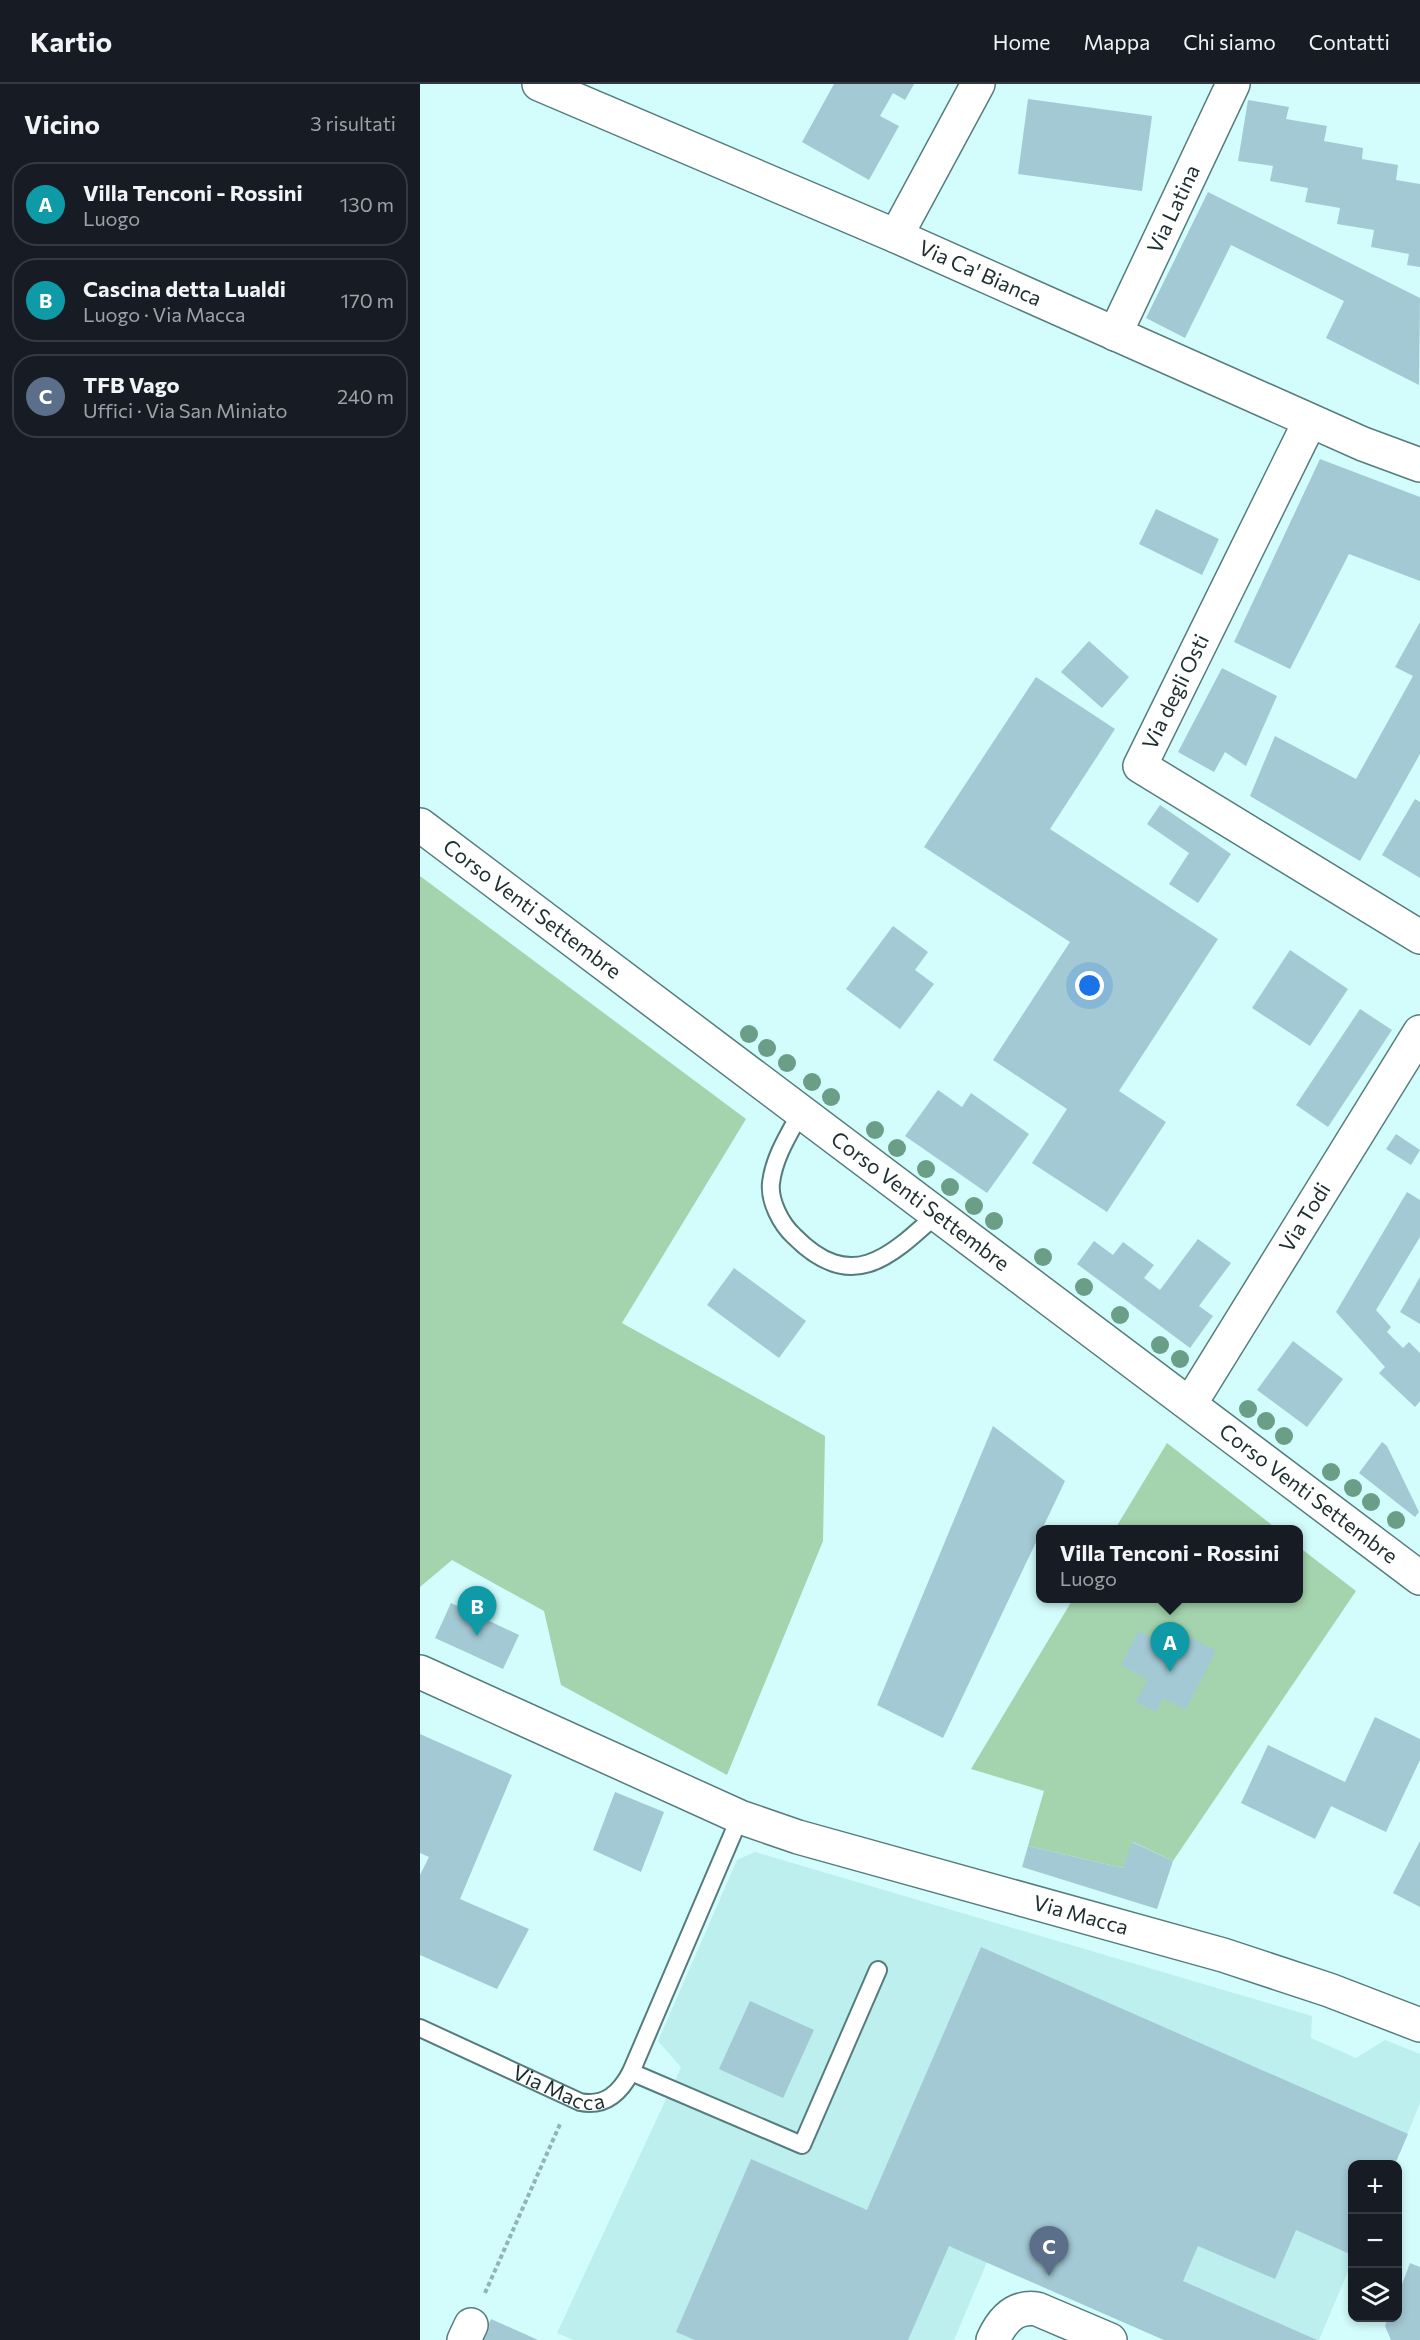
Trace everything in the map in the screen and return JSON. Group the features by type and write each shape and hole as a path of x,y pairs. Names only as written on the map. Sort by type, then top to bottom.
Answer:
{"street":[{"name":"Via Ca' Bianca","path":"539,84 896,236 1363,444 1420,465"},
{"path":"896,236 978,84"},
{"name":"Via Latina","path":"1115,334 1233,84"},
{"name":"Via degli Osti","path":"1310,421 1140,766 1420,938"},
{"name":"Corso Venti Settembre","path":"420,825 1420,1578"},
{"name":"Via Todi","path":"1190,1404 1420,1032"},
{"name":"Via Macca","path":"420,1672 740,1817 798,1837 1223,1955 1338,1993 1420,2025"},
{"path":"993,2340 1006,2319 1026,2307 1037,2309 1110,2340"}],"lane":[{"path":"801,1112 779,1153 771,1186 773,1203 790,1233 803,1246 827,1262 853,1266 865,1265 879,1260 901,1246 936,1214"},
{"name":"Via Macca","path":"420,2028 571,2098 597,2103 613,2096 631,2072 740,1817"},
{"path":"631,2072 802,2145 878,1970"}],"path":[{"path":"467,2333 561,2121"}],"shaded area":[{"path":"755,1852 1312,2016 1311,2038 1356,2058 1385,2040 1420,2054 1420,2103 1397,2160 1348,2160 1348,2271 1319,2340 1164,2340 987,2262 954,2340 573,2340 557,2333 681,2067 658,2041 737,1860"}],"green space":[{"path":"420,876 746,1119 622,1323 825,1436 823,1541 727,1775 561,1685 544,1611 452,1560 420,1587"},
{"path":"1167,1443 1272,1525 1117,1525"},
{"path":"1303,1550 1356,1591 1173,1861 1133,1842 1123,1868 1028,1846 1044,1791 971,1769 1071,1603 1303,1603"}],"building":[{"path":"834,84 914,84 905,100 893,93 880,116 899,126 869,180 802,142"},
{"path":"1028,99 1152,116 1142,191 1018,174"},
{"path":"1248,100 1289,107 1286,119 1327,126 1324,141 1363,148 1362,159 1398,165 1396,180 1420,184 1420,267 1407,265 1409,254 1371,247 1374,230 1337,224 1340,208 1305,202 1308,188 1270,181 1273,166 1238,161"},
{"path":"1208,192 1420,298 1419,385 1326,338 1344,301 1231,245 1185,338 1146,318"},
{"path":"1320,459 1420,497 1420,581 1349,554 1290,669 1234,642"},
{"path":"1156,509 1219,539 1202,575 1139,544"},
{"path":"1420,622 1420,754 1360,861 1250,796 1275,736 1356,779 1413,676 1395,667"},
{"path":"1089,641 1129,677 1102,708 1061,672"},
{"path":"1222,668 1277,696 1246,766 1225,752 1214,772 1178,752"},
{"path":"1036,677 1115,729 1050,829 1218,939 1119,1091 1166,1122 1107,1212 1032,1163 1067,1109 993,1060 1070,942 924,847"},
{"path":"1415,799 1420,802 1420,878 1382,855"},
{"path":"1160,805 1231,854 1198,903 1169,884 1189,853 1147,824"},
{"path":"893,926 928,952 915,970 934,984 900,1029 846,989"},
{"path":"1290,950 1348,989 1310,1046 1252,1008"},
{"path":"1360,1009 1392,1030 1328,1127 1296,1105"},
{"path":"938,1090 962,1107 971,1093 1029,1134 987,1193 905,1136"},
{"path":"1396,1134 1420,1150 1411,1165 1386,1149"},
{"path":"1407,1192 1420,1200 1420,1237 1376,1310 1391,1327 1387,1332 1403,1348 1409,1342 1420,1353 1420,1401 1415,1407 1379,1373 1385,1367 1336,1312"},
{"path":"1198,1239 1231,1263 1199,1306 1213,1316 1190,1348 1077,1264 1094,1241 1113,1255 1123,1242 1154,1265 1144,1278 1160,1290"},
{"path":"734,1268 806,1321 779,1358 707,1305"},
{"path":"1420,1277 1420,1324 1400,1312"},
{"path":"1293,1341 1343,1379 1307,1427 1257,1390"},
{"path":"993,1426 1065,1481 1044,1525 1036,1525 1036,1542 943,1738 877,1705"},
{"path":"1382,1442 1387,1446 1419,1512 1415,1517 1359,1473"},
{"path":"451,1603 519,1635 503,1669 435,1638"},
{"path":"1139,1631 1183,1654 1192,1638 1216,1651 1185,1710 1163,1698 1156,1712 1136,1702 1148,1679 1121,1665"},
{"path":"1375,1717 1420,1739 1420,1760 1386,1832 1331,1806 1315,1839 1241,1803 1268,1745 1345,1782"},
{"path":"420,1734 512,1775 460,1899 529,1929 497,1989 420,1955 420,1875 429,1857 420,1853"},
{"path":"615,1792 664,1812 641,1872 593,1850"},
{"path":"1420,1841 1420,1907 1393,1893"},
{"path":"1132,1842 1173,1861 1157,1909 1022,1867 1028,1846 1123,1868"},
{"path":"981,1947 1408,2134 1397,2160 1348,2160 1348,2253 1296,2230 1275,2279 1198,2246 1183,2281 1317,2340 1164,2340 949,2246 908,2340 695,2340 676,2332 751,2159 867,2210"},
{"path":"750,2001 814,2030 783,2098 719,2069"},
{"path":"1410,2263 1420,2267 1420,2340 1391,2340 1385,2326 1386,2322 1402,2322 1402,2284"},
{"path":"491,2319 538,2340 481,2340"}],"place":[{"name":"Cascina detta Lualdi","path":"477,1636"},
{"name":"Villa Tenconi - Rossini","path":"1170,1672"},
{"name":"TFB Vago","path":"1049,2276"}]}
